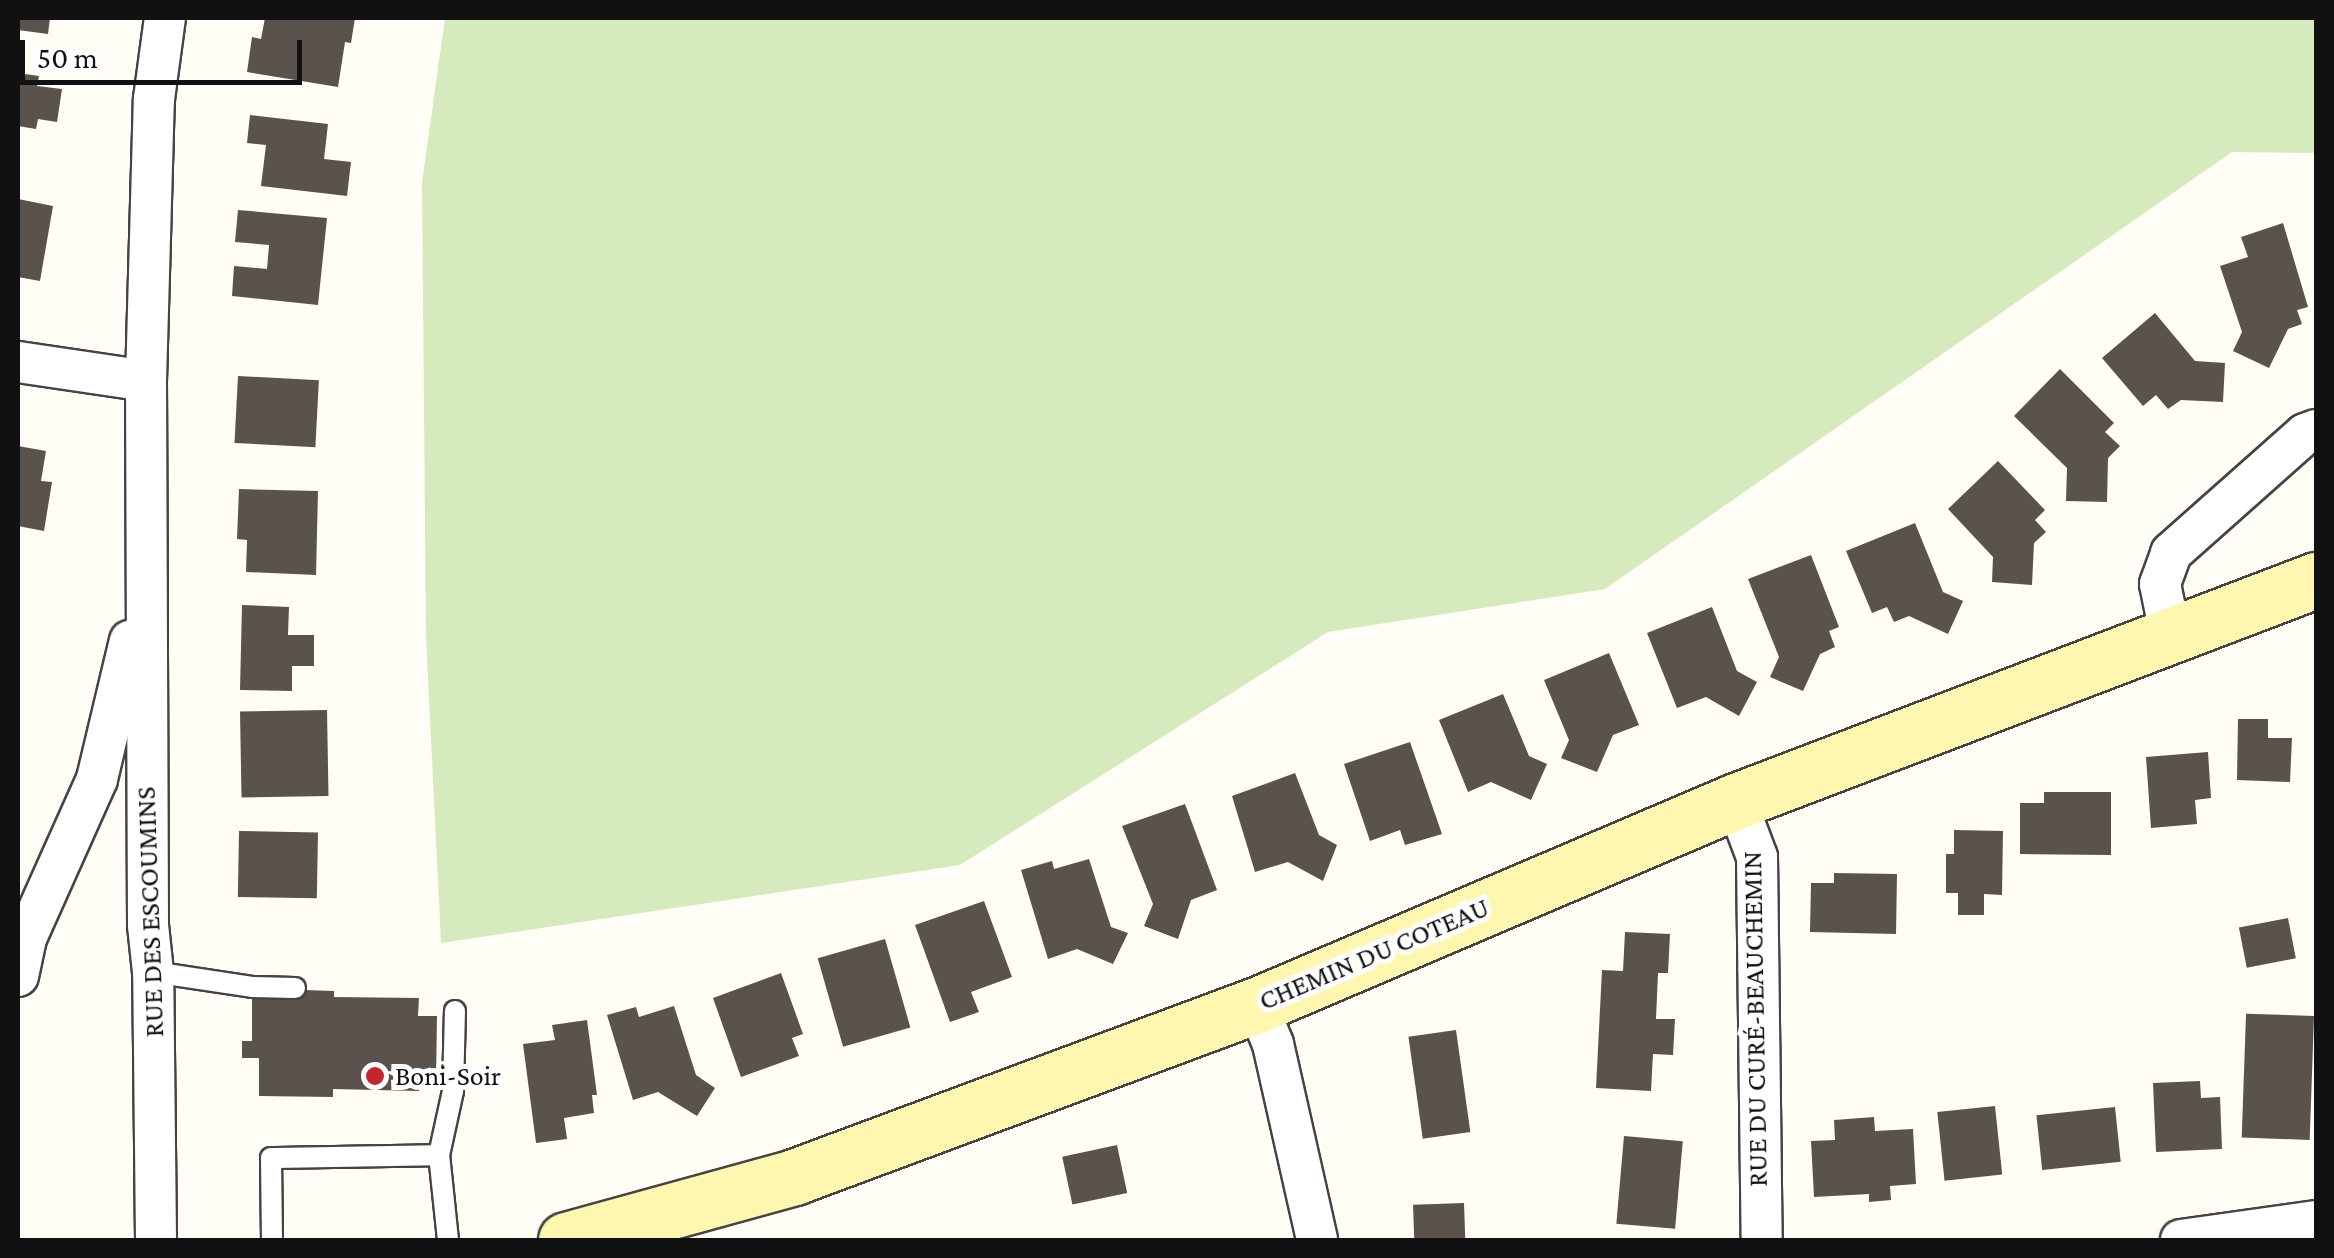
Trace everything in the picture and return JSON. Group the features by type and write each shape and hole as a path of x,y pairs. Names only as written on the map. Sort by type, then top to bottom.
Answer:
{"street":[{"name":"RUE DES ESCOUMINS","path":"156,1240 144,584 154,99 165,18"},
{"path":"18,362 146,381"},
{"path":"2170,633 2160,584 2172,553 2305,434 2316,430"},
{"name":"CHEMIN DU COTEAU","path":"566,1240 794,1178 1257,1005 1736,801 2316,580"},
{"name":"RUE DES ESCOUMINS","path":"18,976 26,938 97,780 144,584"},
{"name":"RUE DU CURÉ-BEAUCHEMIN","path":"1736,801 1757,857 1762,1240"},
{"path":"1257,1005 1273,1044 1316,1240"},
{"path":"2181,1240 2316,1222"}],"lane":[{"path":"153,972 252,987 295,988"},
{"path":"448,1240 439,1154 453,1091 455,1011"},
{"path":"272,1240 271,1158 439,1154"}],"green space":[{"path":"445,18 2316,18 2316,153 2232,152 1605,589 1328,632 960,865 441,943 426,636 422,183"}],"building":[{"path":"18,18 50,18 48,34 18,30"},
{"path":"265,18 355,18 351,43 345,42 338,87 247,72 252,37 261,39"},
{"path":"18,73 39,76 37,86 62,89 57,122 38,119 36,129 18,126"},
{"path":"250,115 328,124 324,159 351,162 347,196 261,186 266,145 247,143"},
{"path":"18,199 53,206 40,281 18,277"},
{"path":"238,210 327,218 318,305 232,296 234,266 267,269 269,245 235,242"},
{"path":"2283,223 2308,307 2297,310 2302,324 2288,329 2269,368 2233,351 2242,332 2220,266 2248,257 2241,237"},
{"path":"2155,313 2195,361 2225,363 2223,402 2181,400 2168,409 2156,395 2143,406 2102,358"},
{"path":"2060,369 2114,423 2105,432 2120,446 2108,458 2107,502 2066,501 2067,468 2014,416"},
{"path":"238,376 319,380 315,447 234,443"},
{"path":"18,446 46,451 41,481 52,482 44,531 18,526"},
{"path":"1998,461 2045,510 2035,520 2046,532 2034,543 2032,585 1992,582 1993,557 1948,509"},
{"path":"239,489 318,491 316,575 246,572 247,540 237,539"},
{"path":"1915,523 1943,592 1963,601 1948,634 1909,616 1894,622 1887,607 1872,613 1846,551"},
{"path":"1811,555 1839,627 1829,631 1835,647 1820,654 1803,691 1770,677 1779,657 1748,579"},
{"path":"242,605 289,607 288,635 314,635 314,666 292,666 292,691 240,690"},
{"path":"1712,607 1737,671 1757,682 1739,716 1706,697 1677,708 1647,633"},
{"path":"1609,653 1639,725 1613,735 1597,772 1561,758 1569,740 1544,680"},
{"path":"1503,694 1529,756 1547,764 1531,800 1491,782 1468,792 1439,720"},
{"path":"327,710 329,796 242,798 240,712"},
{"path":"2238,719 2268,719 2268,738 2292,738 2290,782 2237,780"},
{"path":"1410,742 1442,834 1405,845 1400,830 1370,841 1344,764"},
{"path":"2208,752 2211,798 2195,800 2197,824 2151,828 2146,757"},
{"path":"1295,773 1319,835 1337,845 1323,881 1288,862 1255,872 1232,796"},
{"path":"2044,792 2111,792 2111,855 2020,854 2020,803 2044,803"},
{"path":"1185,804 1217,890 1191,900 1178,939 1144,926 1153,904 1122,826"},
{"path":"1954,830 2003,831 2002,895 1984,894 1984,915 1958,915 1958,893 1946,893 1946,854 1954,854"},
{"path":"239,831 318,832 317,898 238,897"},
{"path":"1089,859 1111,927 1128,933 1113,964 1077,949 1048,959 1021,870 1052,861 1054,869"},
{"path":"1834,873 1897,874 1896,934 1810,932 1811,883 1834,883"},
{"path":"984,901 1012,977 971,992 979,1012 950,1022 915,925"},
{"path":"2288,918 2296,958 2247,968 2239,928"},
{"path":"1625,932 1670,934 1668,973 1658,973 1656,1019 1675,1019 1673,1055 1653,1054 1651,1091 1596,1088 1602,970 1623,971"},
{"path":"885,939 910,1027 843,1047 818,958"},
{"path":"781,973 803,1034 792,1038 799,1056 741,1077 713,998"},
{"path":"303,990 334,991 334,997 419,998 418,1016 437,1016 436,1081 420,1080 419,1091 333,1089 333,1097 259,1096 259,1058 242,1058 242,1041 252,1041 252,995 302,996"},
{"path":"674,1006 696,1075 715,1088 697,1116 658,1092 633,1100 607,1015 636,1007 639,1017"},
{"path":"2246,1014 2314,1016 2310,1140 2242,1138"},
{"path":"587,1020 597,1095 592,1095 594,1113 564,1118 567,1139 536,1143 523,1044 555,1040 552,1025"},
{"path":"1456,1030 1470,1132 1423,1139 1408,1037"},
{"path":"2200,1081 2201,1098 2220,1097 2222,1149 2156,1152 2153,1083"},
{"path":"1995,1106 2002,1175 1945,1181 1937,1112"},
{"path":"2115,1107 2121,1162 2042,1170 2036,1115"},
{"path":"1874,1117 1875,1131 1913,1129 1916,1184 1890,1186 1891,1200 1869,1202 1869,1194 1814,1197 1811,1141 1835,1140 1834,1120"},
{"path":"1624,1136 1683,1141 1675,1229 1616,1224"},
{"path":"1117,1145 1127,1193 1072,1205 1062,1157"},
{"path":"1464,1203 1465,1240 1414,1240 1413,1205"}],"place":[{"name":"Boni-Soir","path":"375,1076"}]}
